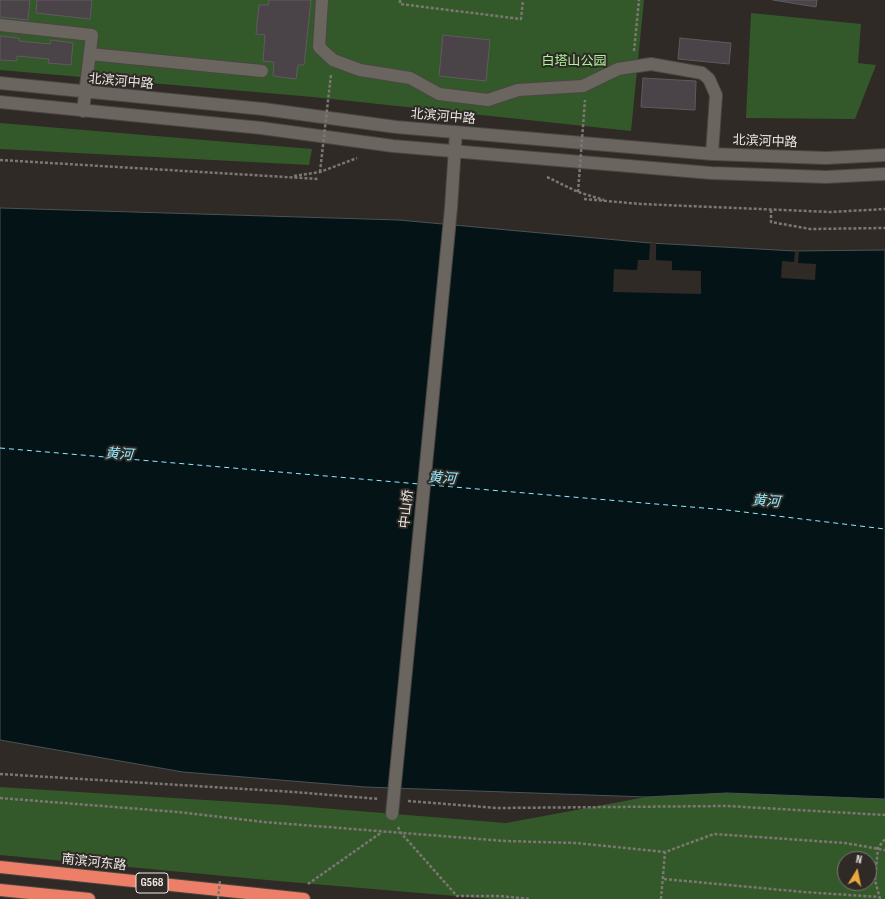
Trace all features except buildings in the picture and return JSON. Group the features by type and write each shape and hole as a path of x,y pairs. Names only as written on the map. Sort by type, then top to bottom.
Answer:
{"highway":[{"name":"南滨河东路","path":"0,867 304,899"},
{"path":"0,890 89,899"}],"street":[{"path":"322,0 319,47 333,60 360,70 410,78 439,94 488,100 518,90 583,86 618,69 633,66 651,64 693,70 709,79 716,95 712,154"},
{"path":"0,25 92,35 83,111"},
{"path":"90,54 262,71"},
{"name":"北滨河中路","path":"0,83 263,110 396,127 712,154 826,158 885,155"},
{"path":"0,102 261,128 394,146 711,173 826,177 885,174"},
{"name":"中山桥","path":"392,814 456,132"}],"path":[{"path":"400,0 400,4 520,19 523,0"},
{"path":"633,66 639,0"},
{"path":"320,172 330,83"},
{"path":"578,192 586,100"},
{"path":"287,177 320,172 357,158"},
{"path":"0,160 319,179"},
{"path":"547,177 578,192 610,202"},
{"path":"584,199 610,202 831,212 885,209"},
{"path":"771,210 771,222 810,229 885,228"},
{"path":"0,774 294,792 380,799"},
{"path":"0,798 178,812 264,822 505,841 576,843 665,852 714,834 845,843 885,850"},
{"path":"404,800 497,808 727,806 885,815"},
{"path":"301,883 309,884 382,831 392,814"},
{"path":"392,814 401,833 457,896 530,898"},
{"path":"664,879 880,898 875,880 878,848 885,839"},
{"path":"661,899 664,879 665,852"},
{"path":"218,899 220,880 227,880"}],"green space":[{"name":"白塔山公园","path":"0,0 644,0 631,131 313,97 0,70"},
{"path":"751,13 861,24 858,63 876,65 855,119 746,118"},
{"path":"0,123 312,149 309,165 0,149"},
{"path":"0,787 284,805 506,823 646,797 727,793 885,799 885,899 491,899 0,855"}],"water":[{"name":"黄河","path":"0,208 399,220 650,243 795,251 885,250 885,799 727,793 646,797 365,787 183,772 0,740"}],"pier":[{"path":"650,243 656,243 656,260 672,261 672,270 701,271 701,294 613,292 614,269 637,270 638,260 649,260"},
{"path":"795,251 799,251 798,263 816,264 815,280 781,278 782,261 794,262"}],"ferry route":[{"path":"0,448 419,484"},
{"path":"430,485 727,510 885,529"}]}
